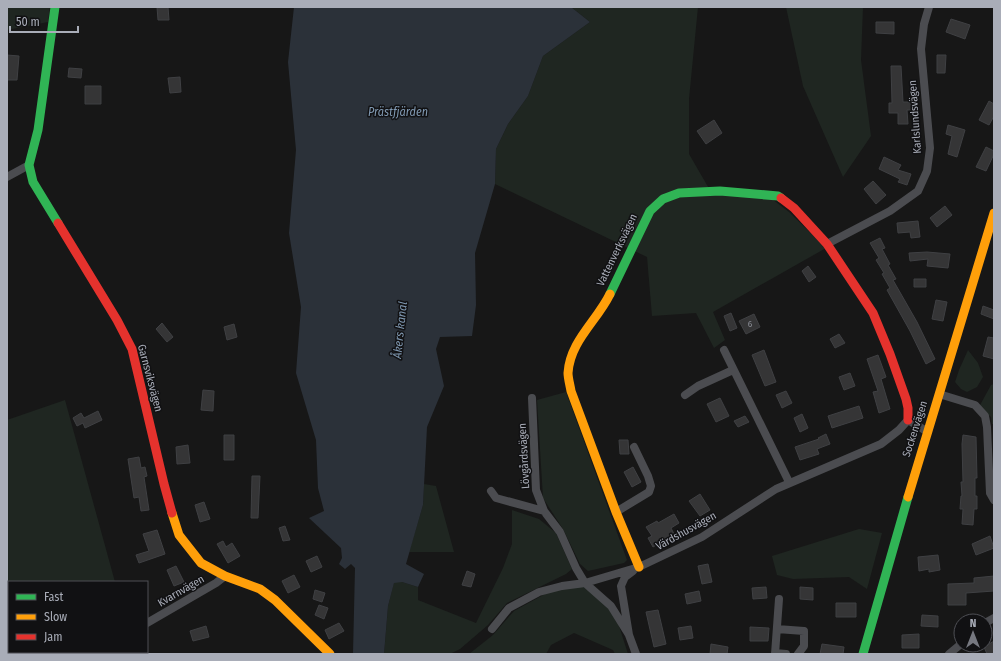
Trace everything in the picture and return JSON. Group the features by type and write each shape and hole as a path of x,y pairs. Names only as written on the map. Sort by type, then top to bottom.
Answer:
{"street":[{"name":"Garnsviksvägen","path":"55,7 38,130 29,165 33,182 117,320 132,349 164,484 179,535 201,563 225,576 260,589 275,600 330,654"},
{"name":"Karlslundsvägen","path":"827,244 890,211 918,191 927,171 930,148 921,49 924,24 929,7"},
{"path":"7,177 29,165"},
{"name":"Vattenverksvägen","path":"639,567 616,512 571,391 568,373 573,352 584,331 605,304 650,211 663,200 679,193 720,191 778,196 794,208 827,244 873,313 906,399 908,420"},
{"name":"Sockenvägen","path":"863,654 918,461 994,213"},
{"path":"724,350 789,482"},
{"path":"685,394 698,386 733,370"},
{"path":"939,394 974,405 985,416 987,427 990,493 994,500"},
{"name":"Lövgårdsvägen","path":"532,398 536,490 544,511 560,532 576,568 585,583"},
{"path":"908,420 928,432"},
{"name":"Värdshusvägen","path":"492,629 509,608 539,592 562,586 585,583 639,567 702,537 789,482 881,444 899,430 908,420"},
{"path":"616,512 649,492 651,486 648,476 634,447"},
{"name":"Lövgårdsvägen","path":"491,491 496,498 544,511"},
{"path":"636,654 629,635 621,586 625,577 639,567"},
{"name":"Kvarnvägen","path":"148,622 216,583 225,576"},
{"path":"585,583 611,606 629,635"},
{"path":"779,599 775,654 786,654"},
{"path":"777,629 804,631 804,646 798,654"}],"shaded area":[{"path":"7,7 50,7 48,22 7,30"},
{"path":"571,7 698,7 689,99 689,154 711,192 772,199 789,212 826,248 713,312 725,340 714,348 696,313 652,316 647,257 495,184 496,149 508,124 528,96 543,56 590,22"},
{"path":"786,7 863,7 861,60 871,136 843,177 803,86"},
{"path":"968,350 978,363 983,377 977,387 967,392 961,389 955,382"},
{"path":"994,384 994,424 992,424 991,417 979,407 991,385"},
{"path":"566,392 627,560 624,563 588,571 580,564 563,529 543,498 537,400"},
{"path":"65,400 115,581 8,581 7,610 7,420"},
{"path":"424,484 436,486 454,552 409,552 423,505"},
{"path":"512,510 539,519 556,533 572,569 566,574 507,603 488,625 460,649 450,654 384,654 388,606 394,582 402,582 418,587 418,600 476,623 503,568 512,544"},
{"path":"859,529 882,533 867,589 849,577 793,579 777,575 772,556"},
{"path":"576,582 613,607 628,654 615,654 613,650 574,633 551,645 546,654 469,654 493,635 514,611 545,594"}],"water":[{"name":"Prästfjärden","path":"294,7 571,7 590,22 543,56 528,96 508,124 496,149 495,184 475,253 476,305 472,336 440,337 436,349 444,386 427,427 423,505 406,564 424,574 418,587 402,582 394,583 388,606 384,654 353,654 355,568 351,564 345,569 339,564 342,558 341,548 309,518 324,511 318,488 316,440 296,373 301,307 289,233 296,150 288,62"}],"building":[{"path":"157,7 168,7 169,20 158,20"},
{"path":"951,19 970,25 965,39 946,32"},
{"path":"876,22 894,22 894,34 876,33"},
{"path":"7,55 19,56 17,80 7,80"},
{"path":"937,55 946,55 945,73 937,73"},
{"path":"891,66 901,66 903,102 911,102 911,110 907,110 908,124 898,124 898,113 889,113 889,103 892,103"},
{"path":"69,68 82,69 81,78 68,77"},
{"path":"180,77 181,92 170,93 168,78"},
{"path":"85,86 101,86 101,104 85,104"},
{"path":"989,101 994,104 994,116 989,125 979,120"},
{"path":"714,120 722,133 706,144 697,131"},
{"path":"948,125 965,130 957,157 948,154 952,136 946,134"},
{"path":"986,147 994,151 994,154 986,171 976,167"},
{"path":"884,157 901,165 898,170 911,174 907,185 898,182 900,179 879,169"},
{"path":"873,181 886,195 876,204 864,189"},
{"path":"945,206 952,215 937,227 930,218"},
{"path":"918,221 920,237 911,238 910,232 898,233 897,223"},
{"path":"880,238 885,248 882,249 890,264 888,265 896,279 893,280 917,322 935,359 926,364 910,331 887,290 890,288 882,274 884,273 876,260 879,258 870,243"},
{"path":"927,252 950,254 948,268 927,266 928,259 910,261 909,253"},
{"path":"808,266 816,277 809,282 802,271"},
{"path":"914,279 926,279 926,287 914,287"},
{"path":"936,300 947,302 943,321 932,319"},
{"path":"983,306 994,310 994,319 981,314"},
{"path":"731,313 737,328 730,331 724,316"},
{"path":"754,314 760,327 746,334 739,321"},
{"path":"162,323 173,337 167,342 156,329"},
{"path":"234,324 237,337 227,340 224,327"},
{"path":"839,334 845,343 835,348 830,339"},
{"path":"988,337 994,338 994,359 983,356"},
{"path":"764,350 776,382 765,386 752,355"},
{"path":"878,355 886,377 881,379 890,409 879,413 873,392 878,391 867,359"},
{"path":"850,373 855,386 844,390 839,377"},
{"path":"203,390 214,391 213,411 201,410"},
{"path":"786,391 792,403 782,408 776,395"},
{"path":"720,398 729,416 716,422 707,404"},
{"path":"859,406 863,418 832,428 828,416"},
{"path":"98,411 102,420 85,428 83,423 77,426 73,418 81,413 84,418"},
{"path":"802,414 808,428 800,432 794,418"},
{"path":"745,416 749,422 738,427 734,421"},
{"path":"826,434 830,444 817,449 819,454 800,460 795,447 819,439 818,438"},
{"path":"224,435 234,435 234,460 224,460"},
{"path":"963,435 976,437 977,478 975,478 975,496 977,496 977,509 974,509 973,525 962,524 963,509 960,509 962,496 961,482 963,482"},
{"path":"619,440 628,440 629,454 620,454"},
{"path":"188,445 190,463 177,464 176,447"},
{"path":"139,457 141,468 145,467 147,476 144,477 149,510 141,511 139,497 134,498 128,459"},
{"path":"633,467 641,482 632,487 624,472"},
{"path":"252,476 260,476 258,518 251,518"},
{"path":"700,494 710,510 700,516 689,501"},
{"path":"204,502 210,519 200,522 195,505"},
{"path":"674,514 679,523 671,528 674,534 653,547 648,538 652,536 646,527 657,521 658,523"},
{"path":"285,526 290,540 283,541 279,528"},
{"path":"157,530 165,554 139,563 136,555 149,551 143,534"},
{"path":"990,536 994,548 976,555 972,544"},
{"path":"223,541 226,547 232,543 240,556 228,563 217,544"},
{"path":"938,555 940,570 929,572 929,569 919,571 918,557"},
{"path":"317,556 322,567 311,572 306,561"},
{"path":"708,564 712,582 702,584 698,566"},
{"path":"176,566 184,582 174,586 167,570"},
{"path":"467,571 475,574 471,587 462,585"},
{"path":"294,575 300,587 288,593 282,581"},
{"path":"994,576 994,591 966,593 966,605 948,605 948,584 974,583 974,578"},
{"path":"766,587 767,598 753,599 752,588"},
{"path":"800,587 813,588 813,600 800,599"},
{"path":"315,590 325,593 322,602 313,599"},
{"path":"699,591 701,601 687,604 685,594"},
{"path":"836,603 856,603 856,617 836,617"},
{"path":"319,605 328,608 324,619 315,615"},
{"path":"658,610 666,644 654,647 646,612"},
{"path":"922,615 938,616 938,627 921,626"},
{"path":"339,623 344,631 329,639 325,630"},
{"path":"206,626 209,637 193,641 190,631"},
{"path":"691,626 693,638 680,640 678,628"},
{"path":"750,627 769,628 768,641 750,641"},
{"path":"919,634 919,648 902,648 902,635"},
{"path":"993,642 994,654 987,654 993,653"},
{"path":"711,644 728,647 727,654 710,654"},
{"path":"822,644 844,647 843,654 820,654"}],"traffic: fast":[{"path":"55,7 38,130 29,165 33,182 58,223"},
{"path":"610,294 650,211 663,199 679,193 720,191 778,196 781,198"},
{"path":"863,654 908,497"}],"traffic: slow":[{"path":"908,497 994,213"},
{"path":"610,294 605,304 579,341 570,362 568,375 571,391 616,512 639,567"},
{"path":"172,513 179,535 201,563 225,576 260,589 275,600 330,654"}],"traffic: jam":[{"path":"781,198 794,208 827,244 873,313 906,399 908,420"},
{"path":"58,223 117,320 132,349 172,513"}],"water label":[{"name":"Åkers kanal","path":"400,330"}]}
